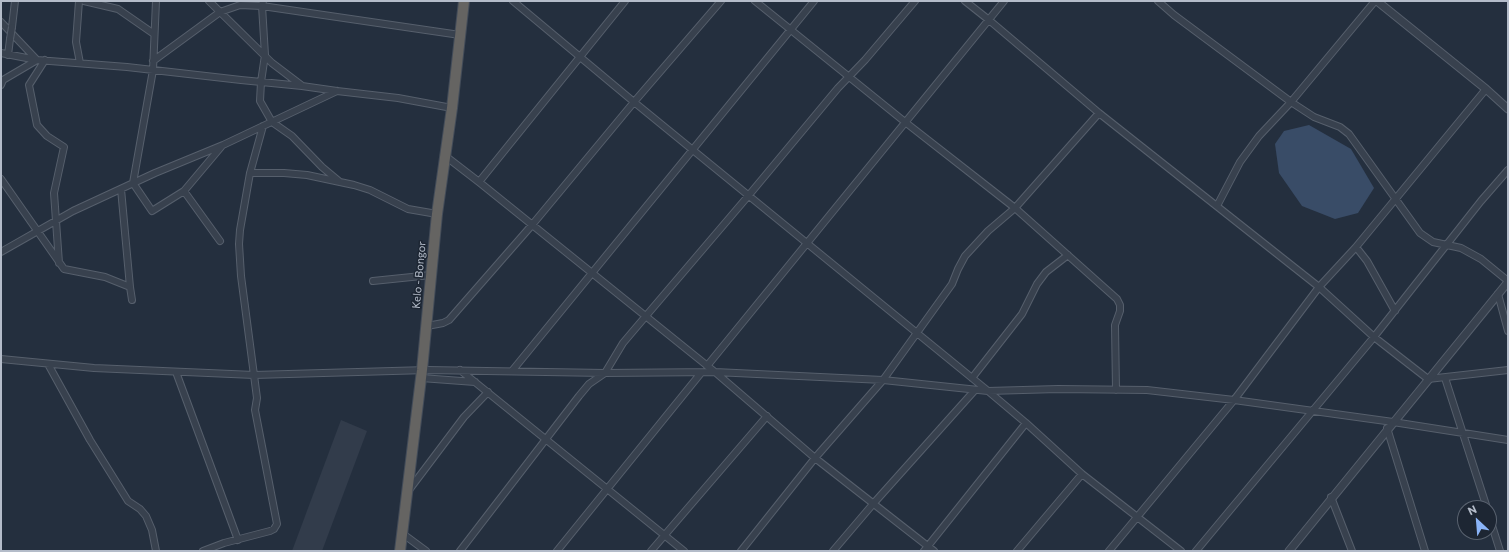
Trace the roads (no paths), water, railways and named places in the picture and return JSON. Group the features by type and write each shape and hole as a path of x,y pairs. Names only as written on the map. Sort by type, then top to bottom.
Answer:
{"highway":[{"name":"Kelo - Bongor","path":"400,551 427,326 437,214 444,155 452,108 464,1"}],"street":[{"path":"8,55 15,1"},
{"path":"80,1 76,42 80,63"},
{"path":"84,1 118,9 154,34"},
{"path":"156,1 153,70 133,183 152,211 184,191 223,145"},
{"path":"209,1 265,55 302,86"},
{"path":"513,1 634,102 988,391 1082,474 1181,551"},
{"path":"479,182 625,1"},
{"path":"427,326 443,323 449,320 721,1"},
{"path":"755,1 905,122 1015,208 1117,299 1120,305 1120,311 1115,325 1116,390"},
{"path":"512,371 814,1"},
{"path":"460,551 578,396 589,384 605,373 623,343 838,88 850,77 915,1"},
{"path":"965,1 1099,113 1319,287 1374,337 1428,380 1508,370"},
{"path":"707,366 1004,1"},
{"path":"1158,1 1174,16 1291,102 1314,117 1340,127 1349,134 1420,234 1433,242 1461,248 1481,259 1508,281 1288,551"},
{"path":"1217,206 1240,162 1258,136 1291,102 1376,1 1486,89 1508,109"},
{"path":"153,61 220,12 240,5 263,4 460,35"},
{"path":"263,4 265,55 260,101 272,122 292,136 322,167 340,182"},
{"path":"1,22 38,60"},
{"path":"1,54 38,60 153,70 302,86 398,98 452,108"},
{"path":"1,85 3,80 38,60"},
{"path":"45,60 29,84 37,125 47,136 64,147 54,193 60,263"},
{"path":"1110,551 1234,400 1319,287 1356,247 1486,89"},
{"path":"1,252 56,221 133,183 223,145 337,91"},
{"path":"741,551 815,458 883,380 952,284 965,256 988,232 1015,208 1099,113"},
{"path":"203,551 224,543 270,532 274,529 276,524 255,410 257,398 241,276 240,230 250,173 263,126"},
{"path":"444,155 715,372 815,458 934,551"},
{"path":"1196,551 1374,337 1508,170"},
{"path":"250,173 307,175 340,182 370,190 408,210 437,214"},
{"path":"1,179 64,269 105,277 130,287"},
{"path":"121,189 132,300"},
{"path":"184,191 220,241"},
{"path":"1356,247 1367,261 1395,311"},
{"path":"972,378 1022,314 1037,284 1046,272 1068,255"},
{"path":"373,280 431,275"},
{"path":"1498,294 1508,331"},
{"path":"1,355 4,359 48,364 254,375 421,374 460,370 605,373 715,372 883,380 988,391 1058,389 1148,390 1234,400 1393,422 1508,440"},
{"path":"48,364 90,440 128,502 140,509 146,516 152,530 156,551"},
{"path":"460,370 684,551"},
{"path":"176,372 238,540"},
{"path":"556,551 701,373"},
{"path":"421,374 475,382"},
{"path":"1445,378 1485,500"},
{"path":"833,551 975,390"},
{"path":"408,492 464,417 488,392"},
{"path":"651,551 767,416"},
{"path":"924,551 1026,423"},
{"path":"1387,428 1425,551"},
{"path":"1017,551 1082,474"},
{"path":"1331,497 1352,551"},
{"path":"403,534 426,551"},
{"path":"1497,540 1500,551"}],"water":[{"path":"1309,125 1351,149 1374,188 1358,213 1335,219 1302,206 1279,173 1275,144 1284,131"}]}
